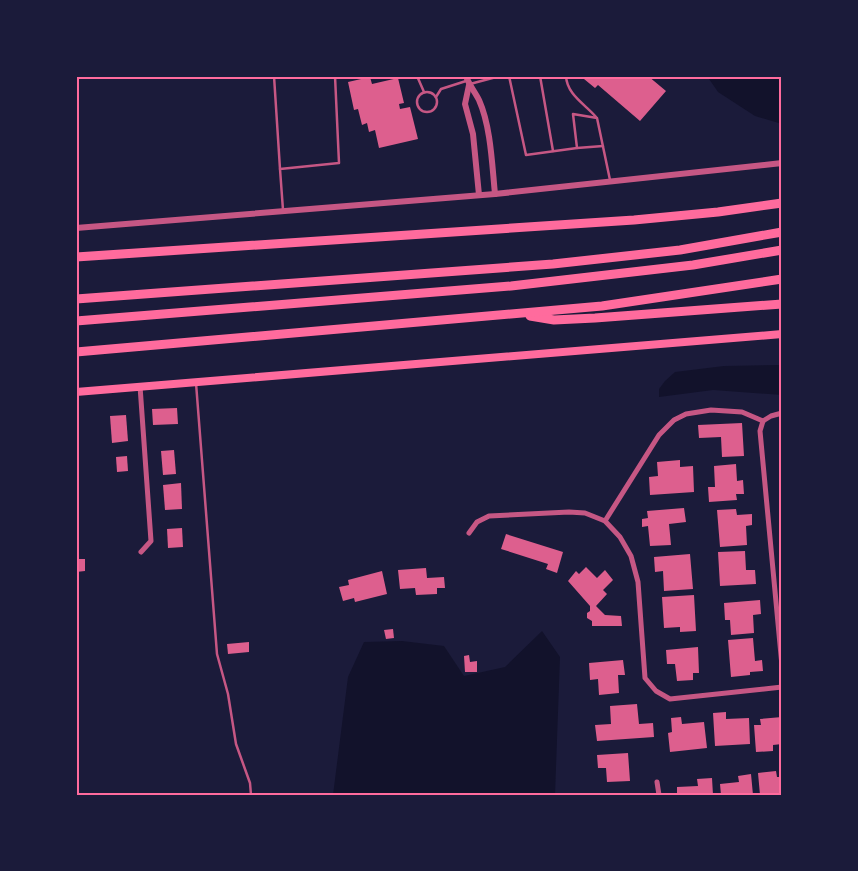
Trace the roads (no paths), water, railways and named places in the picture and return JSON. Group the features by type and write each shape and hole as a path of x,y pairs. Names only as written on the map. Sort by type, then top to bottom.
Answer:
{"highway":[{"path":"718,212 782,198"},
{"path":"76,258 634,220 718,212 782,203"},
{"path":"76,299 553,264 680,250 782,232"},
{"path":"76,321 502,287 693,265 782,250"},
{"path":"76,352 602,306 782,279"},
{"path":"517,314 554,320 782,304"}],"main road":[{"path":"76,392 782,334"}],"street":[{"path":"468,80 479,100 486,127 495,194"},
{"path":"468,80 466,104 473,134 478,195"},
{"path":"76,228 495,194 782,163"},
{"path":"140,386 150,541 142,552"},
{"path":"605,521 659,435 674,420 686,414 711,410 742,412 763,421"},
{"path":"782,413 770,416 763,421 760,431 782,666"},
{"path":"468,533 477,522 489,516 569,512 585,513 605,521 620,537 631,556 638,582 645,678 656,691 670,699 782,687"},
{"path":"658,782 658,795"}],"lane":[{"path":"274,76 283,212"},
{"path":"280,169 339,163 335,76"},
{"path":"417,76 424,92"},
{"path":"436,97 441,90 468,80 500,76"},
{"path":"509,76 526,155 602,146"},
{"path":"540,76 554,151"},
{"path":"566,76 568,88 597,118 610,181"},
{"path":"424,92 431,92 436,97 437,104 434,109 424,112 419,108 417,102 419,95 424,92"},
{"path":"577,148 573,114 597,118"},
{"path":"196,382 217,654 228,694 236,744 250,783 251,795"}]}
